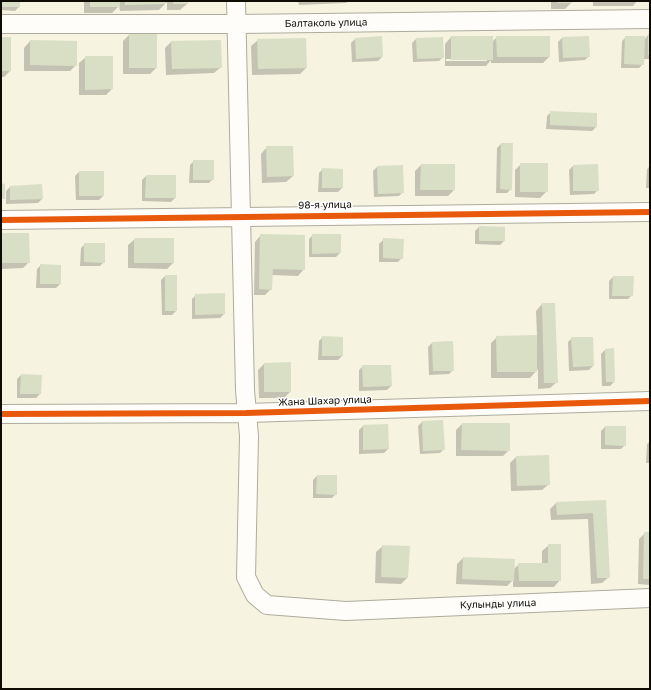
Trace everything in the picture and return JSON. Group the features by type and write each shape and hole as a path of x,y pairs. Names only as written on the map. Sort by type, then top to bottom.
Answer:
{"street":[{"name":"Кулынды улица","path":"236,1 240,216 246,413 249,436 246,577 254,595 267,605 346,611 650,598"},
{"name":"Балтаколь улица","path":"1,24 237,24 650,19"},
{"name":"98-я улица","path":"1,220 650,212"},
{"name":"Жана Шахар улица","path":"1,414 246,413 650,402"}],"building":[{"path":"1,1 20,1 20,7 1,7"},
{"path":"90,1 120,1 120,7 90,7"},
{"path":"125,1 166,1 166,4 125,5"},
{"path":"173,1 188,1 188,4 173,4"},
{"path":"557,1 572,1 572,3 557,3"},
{"path":"129,34 157,34 157,68 129,68"},
{"path":"648,34 650,34 650,55 648,55"},
{"path":"382,36 383,57 356,59 355,38"},
{"path":"451,36 493,36 493,60 451,60"},
{"path":"496,36 550,36 550,57 497,57"},
{"path":"589,36 590,57 563,58 562,37"},
{"path":"625,36 645,36 644,65 624,64"},
{"path":"1,37 11,37 11,71 1,71"},
{"path":"443,37 444,58 417,59 416,38"},
{"path":"306,38 307,68 258,69 257,39"},
{"path":"30,40 77,41 77,66 30,65"},
{"path":"221,40 222,68 172,69 171,41"},
{"path":"85,56 113,56 113,89 85,90"},
{"path":"550,111 597,113 597,127 550,125"},
{"path":"501,143 513,143 512,190 500,189"},
{"path":"266,146 293,146 294,176 267,177"},
{"path":"193,160 214,160 214,180 193,180"},
{"path":"520,163 548,163 548,192 520,192"},
{"path":"421,164 455,164 455,190 420,190"},
{"path":"598,164 599,191 573,191 573,165"},
{"path":"403,165 404,193 378,194 377,166"},
{"path":"322,168 343,169 343,188 322,188"},
{"path":"79,171 104,171 104,196 79,196"},
{"path":"146,175 176,175 176,198 145,198"},
{"path":"1,183 5,184 5,199 1,199"},
{"path":"42,184 43,199 10,200 10,186"},
{"path":"479,226 505,227 505,241 479,241"},
{"path":"1,233 29,233 30,263 1,263"},
{"path":"260,234 305,235 305,270 273,269 272,290 259,289"},
{"path":"312,234 341,234 341,253 312,254"},
{"path":"134,238 174,238 174,263 134,263"},
{"path":"383,238 404,239 403,259 383,258"},
{"path":"84,243 105,243 105,263 84,262"},
{"path":"40,264 61,265 61,284 40,284"},
{"path":"165,275 177,275 177,311 165,311"},
{"path":"613,276 634,276 633,296 612,296"},
{"path":"225,293 225,314 195,315 195,294"},
{"path":"542,303 555,303 558,383 544,383"},
{"path":"537,335 537,372 497,372 496,336"},
{"path":"322,336 343,337 343,356 322,356"},
{"path":"571,337 593,337 594,366 573,367"},
{"path":"453,341 454,371 433,371 432,342"},
{"path":"614,348 615,382 606,382 605,349"},
{"path":"291,362 291,392 264,392 264,363"},
{"path":"362,365 391,365 392,386 363,387"},
{"path":"21,374 42,375 41,394 20,394"},
{"path":"443,420 445,450 423,451 422,421"},
{"path":"462,423 510,423 510,451 461,450"},
{"path":"388,424 389,449 363,450 363,425"},
{"path":"605,426 626,426 626,446 605,445"},
{"path":"549,455 550,485 517,486 516,456"},
{"path":"317,475 337,475 337,495 316,494"},
{"path":"606,500 610,578 597,578 593,513 557,515 556,502"},
{"path":"644,532 650,532 650,579 643,579"},
{"path":"548,544 561,544 561,581 519,581 518,563 548,563"},
{"path":"382,545 410,546 408,578 381,577"},
{"path":"463,557 515,559 514,581 462,579"}],"cycle path":[{"path":"1,220 650,212"},
{"path":"1,414 246,413 650,401"}]}
